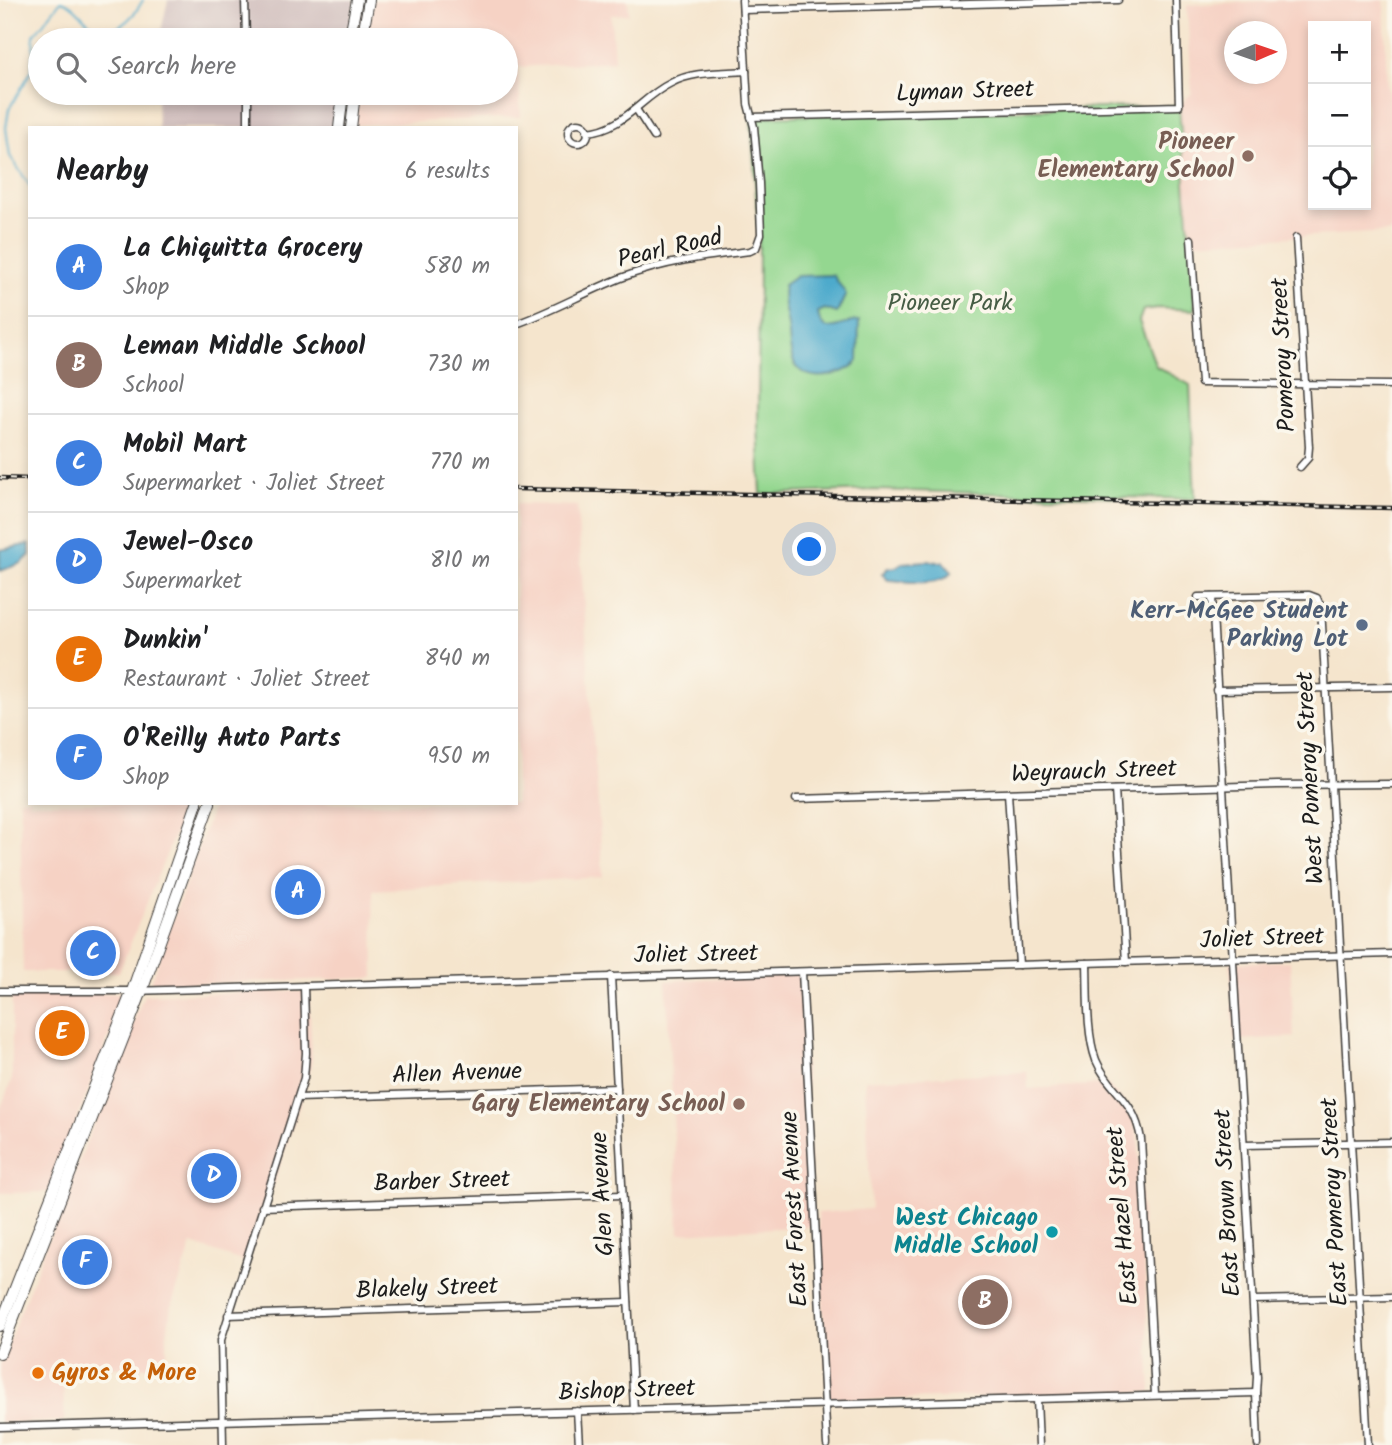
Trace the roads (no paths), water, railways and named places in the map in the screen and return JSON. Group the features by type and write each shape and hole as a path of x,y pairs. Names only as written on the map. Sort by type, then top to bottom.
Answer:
{"main road":[{"path":"351,28 357,0"},
{"path":"364,28 369,0"},
{"path":"339,126 342,105"},
{"path":"351,126 354,105"},
{"path":"0,1326 137,991 196,805"},
{"path":"0,1353 209,805"}],"street":[{"path":"245,0 246,28"},
{"path":"743,0 748,104 751,117"},
{"path":"743,10 1118,0"},
{"name":"Lyman Street","path":"751,117 1180,106 1175,0"},
{"path":"587,132 616,124 674,80 693,75 746,71"},
{"path":"248,105 248,126"},
{"path":"636,108 654,137"},
{"name":"Pearl Road","path":"518,323 557,309 641,271 756,248 761,234 757,161 751,117"},
{"name":"Pomeroy Street","path":"1296,238 1308,458 1300,467"},
{"path":"1191,239 1201,383 1392,384"},
{"name":"West Pomeroy Street","path":"1212,597 1306,595 1317,598 1321,607 1340,956"},
{"path":"1198,597 1212,597"},
{"name":"East Brown Street","path":"1212,597 1253,1300 1258,1445"},
{"path":"1216,690 1392,687"},
{"name":"Weyrauch Street","path":"796,799 1392,784"},
{"path":"1115,790 1126,962"},
{"path":"1008,793 1019,965"},
{"name":"Joliet Street","path":"0,991 137,991 1392,954"},
{"name":"East Pomeroy Street","path":"1340,956 1368,1445"},
{"name":"East Hazel Street","path":"1087,963 1092,1039 1096,1058 1108,1080 1127,1102 1139,1129 1155,1395"},
{"name":"East Forest Avenue","path":"802,972 827,1445"},
{"name":"Glen Avenue","path":"611,976 634,1410"},
{"path":"223,1445 220,1354 228,1315 298,1098 306,1060 304,986"},
{"name":"Allen Avenue","path":"298,1098 617,1088"},
{"path":"1244,1145 1392,1142"},
{"name":"Barber Street","path":"262,1207 622,1195"},
{"path":"1253,1300 1392,1297"},
{"name":"Blakely Street","path":"228,1315 628,1302"},
{"name":"Bishop Street","path":"0,1427 1256,1393"},
{"path":"1037,1399 1039,1445"},
{"path":"577,1411 579,1445"}],"water":[{"path":"833,275 846,294 837,313 825,309 818,312 820,321 828,328 859,321 858,361 852,367 834,375 814,376 798,368 793,360 783,301 784,285 797,276"},
{"path":"28,544 28,557 22,563 0,571 0,550"},
{"path":"943,562 952,572 931,582 888,580 882,574 888,568 902,563"}],"waterway":[{"path":"115,28 122,25 143,0"},
{"path":"40,28 61,1 70,5 97,28"},
{"path":"28,77 9,109 6,128 10,156 28,183"}],"railway":[{"path":"0,478 28,479"},
{"path":"518,489 1392,508"}],"place":[{"name":"Pioneer Elementary School","path":"1248,156"},
{"name":"Kerr-McGee Student Parking Lot","path":"1362,625"},
{"name":"La Chiquitta Grocery","path":"298,892"},
{"name":"Mobil Mart","path":"93,953"},
{"name":"Dunkin'","path":"62,1033"},
{"name":"Gary Elementary School","path":"739,1104"},
{"name":"Jewel-Osco","path":"214,1176"},
{"name":"West Chicago Middle School","path":"1052,1232"},
{"name":"O'Reilly Auto Parts","path":"85,1262"},
{"name":"Leman Middle School","path":"985,1302"},
{"name":"Gyros & More","path":"38,1373"}],"park label":[{"name":"Pioneer Park","path":"950,303"}]}
